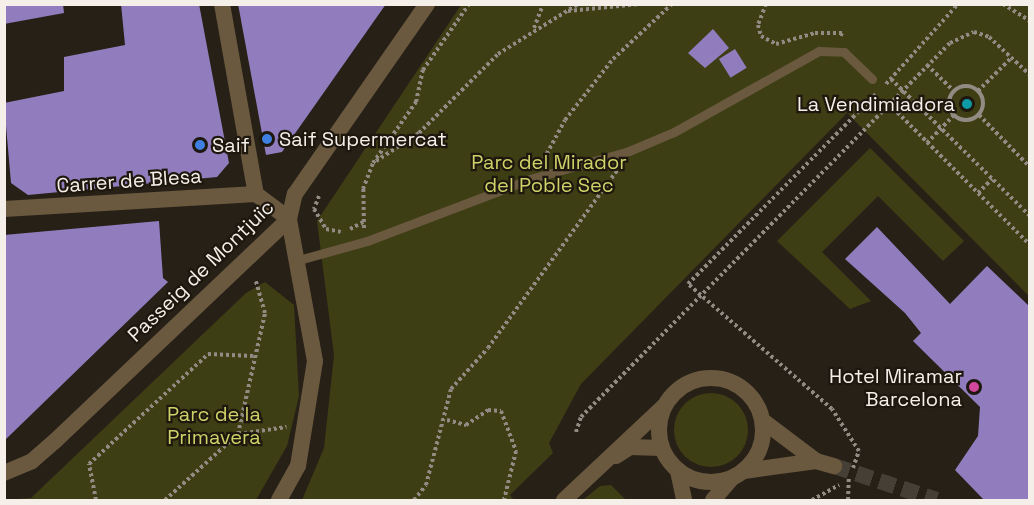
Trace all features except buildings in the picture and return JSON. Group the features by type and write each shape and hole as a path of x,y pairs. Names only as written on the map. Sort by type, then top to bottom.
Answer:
{"street":[{"path":"222,4 256,194 289,219 295,261 310,312 315,361 298,466 279,501"},
{"name":"Passeig de Montjuïc","path":"4,473 32,461 55,441 289,219 308,168 427,4"},
{"name":"Carrer de Blesa","path":"4,209 256,194"},
{"path":"564,501 686,384 717,378 747,392 763,421 816,461"},
{"path":"664,406 661,448 678,471 684,501"},
{"path":"713,501 760,448 763,421"},
{"path":"605,462 630,447 661,448"},
{"path":"678,471 704,482 816,461 834,465"}],"lane":[{"path":"295,261 368,241 530,179 629,151 674,132 819,51 844,51 872,79"}],"path":[{"path":"368,241 363,222 363,189 373,163 416,102 423,70 469,4"},
{"path":"533,29 543,4"},
{"path":"373,163 419,133 462,84 533,29 578,4"},
{"path":"567,11 640,4"},
{"path":"530,179 613,58 672,4"},
{"path":"766,4 758,25 761,36 776,44 815,33 842,33"},
{"path":"856,442 832,410 688,284 891,79 893,70 958,4"},
{"path":"1003,4 1029,21"},
{"path":"576,432 581,417 956,38 974,32 1011,57 1029,75"},
{"path":"978,91 1011,57"},
{"path":"927,65 954,91"},
{"path":"891,79 1029,216"},
{"path":"969,86 978,91 983,100 979,115 969,120 954,115 950,105 954,91 969,86"},
{"path":"889,104 1029,245"},
{"path":"927,143 954,115"},
{"path":"979,115 1029,166"},
{"path":"414,501 426,485 447,420 451,389 488,348 629,151"},
{"path":"978,193 992,179"},
{"path":"321,190 314,209 326,229 344,232 363,222"},
{"path":"165,501 238,434 253,356 265,313 256,281"},
{"path":"96,501 89,464 97,456 208,354 253,356"},
{"path":"447,420 465,425 488,410 501,411 516,451 504,501"},
{"path":"238,434 278,431 294,423"},
{"path":"812,501 848,480"}],"green space":[{"name":"Parc del Mirador del Poble Sec","path":"461,5 1029,5 1029,296 847,113 581,384 549,443 553,453 510,495 514,500 302,500 324,448 334,355 317,221"},
{"path":"870,148 964,241 943,261 878,196 822,252 871,301 850,309 777,241"},
{"name":"Parc de la Primavera","path":"265,282 294,305 299,396 287,446 256,500 5,500 31,498 246,293"},
{"path":"711,393 725,396 737,404 745,416 748,430 745,444 737,456 725,464 711,467 697,464 685,456 677,444 674,430 677,416 685,404 697,396"},
{"path":"611,485 626,500 583,500 600,486"}],"tunnel":[{"path":"834,466 937,500"}],"place":[{"name":"La Vendimiadora","path":"967,104"},
{"name":"Saif Supermercat","path":"267,139"},
{"name":"Saif","path":"200,145"},
{"name":"Hotel Miramar Barcelona","path":"974,387"}]}
